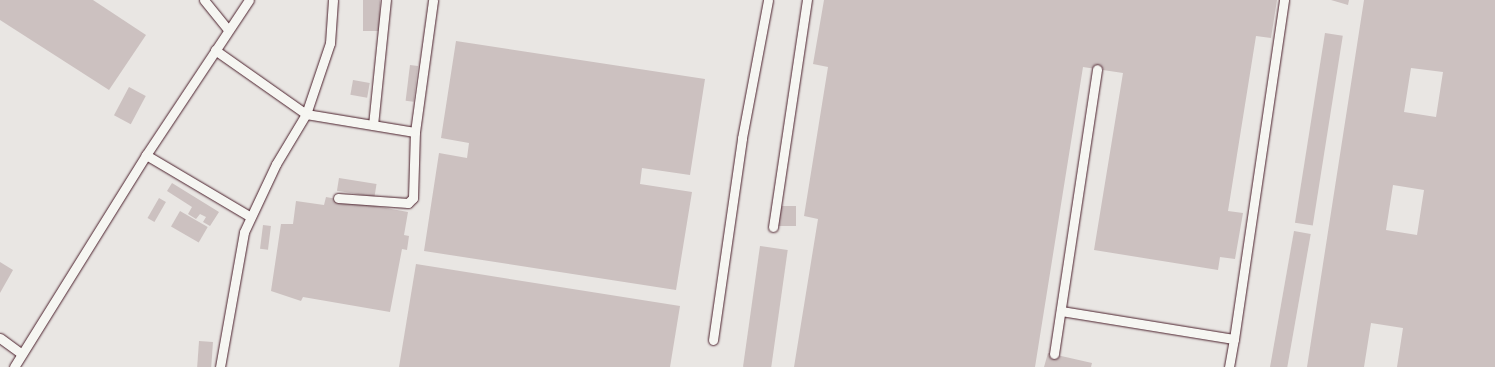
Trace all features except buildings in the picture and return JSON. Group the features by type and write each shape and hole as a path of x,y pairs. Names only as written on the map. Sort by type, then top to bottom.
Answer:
{"lane":[{"path":"204,0 228,30"},
{"path":"14,367 21,353 146,155 249,0"},
{"path":"220,367 249,216 306,114 330,43 333,0"},
{"path":"373,125 386,0"},
{"path":"338,198 408,203 413,198 415,132 433,0"},
{"path":"713,340 742,138 768,0"},
{"path":"773,227 807,0"},
{"path":"1229,367 1284,0"},
{"path":"215,50 306,114 415,132"},
{"path":"1054,354 1097,69"},
{"path":"146,155 249,216"},
{"path":"1061,311 1234,339"},
{"path":"0,338 21,353"}],"shaded area":[{"path":"0,0 1495,0 1495,367 0,367"}]}
